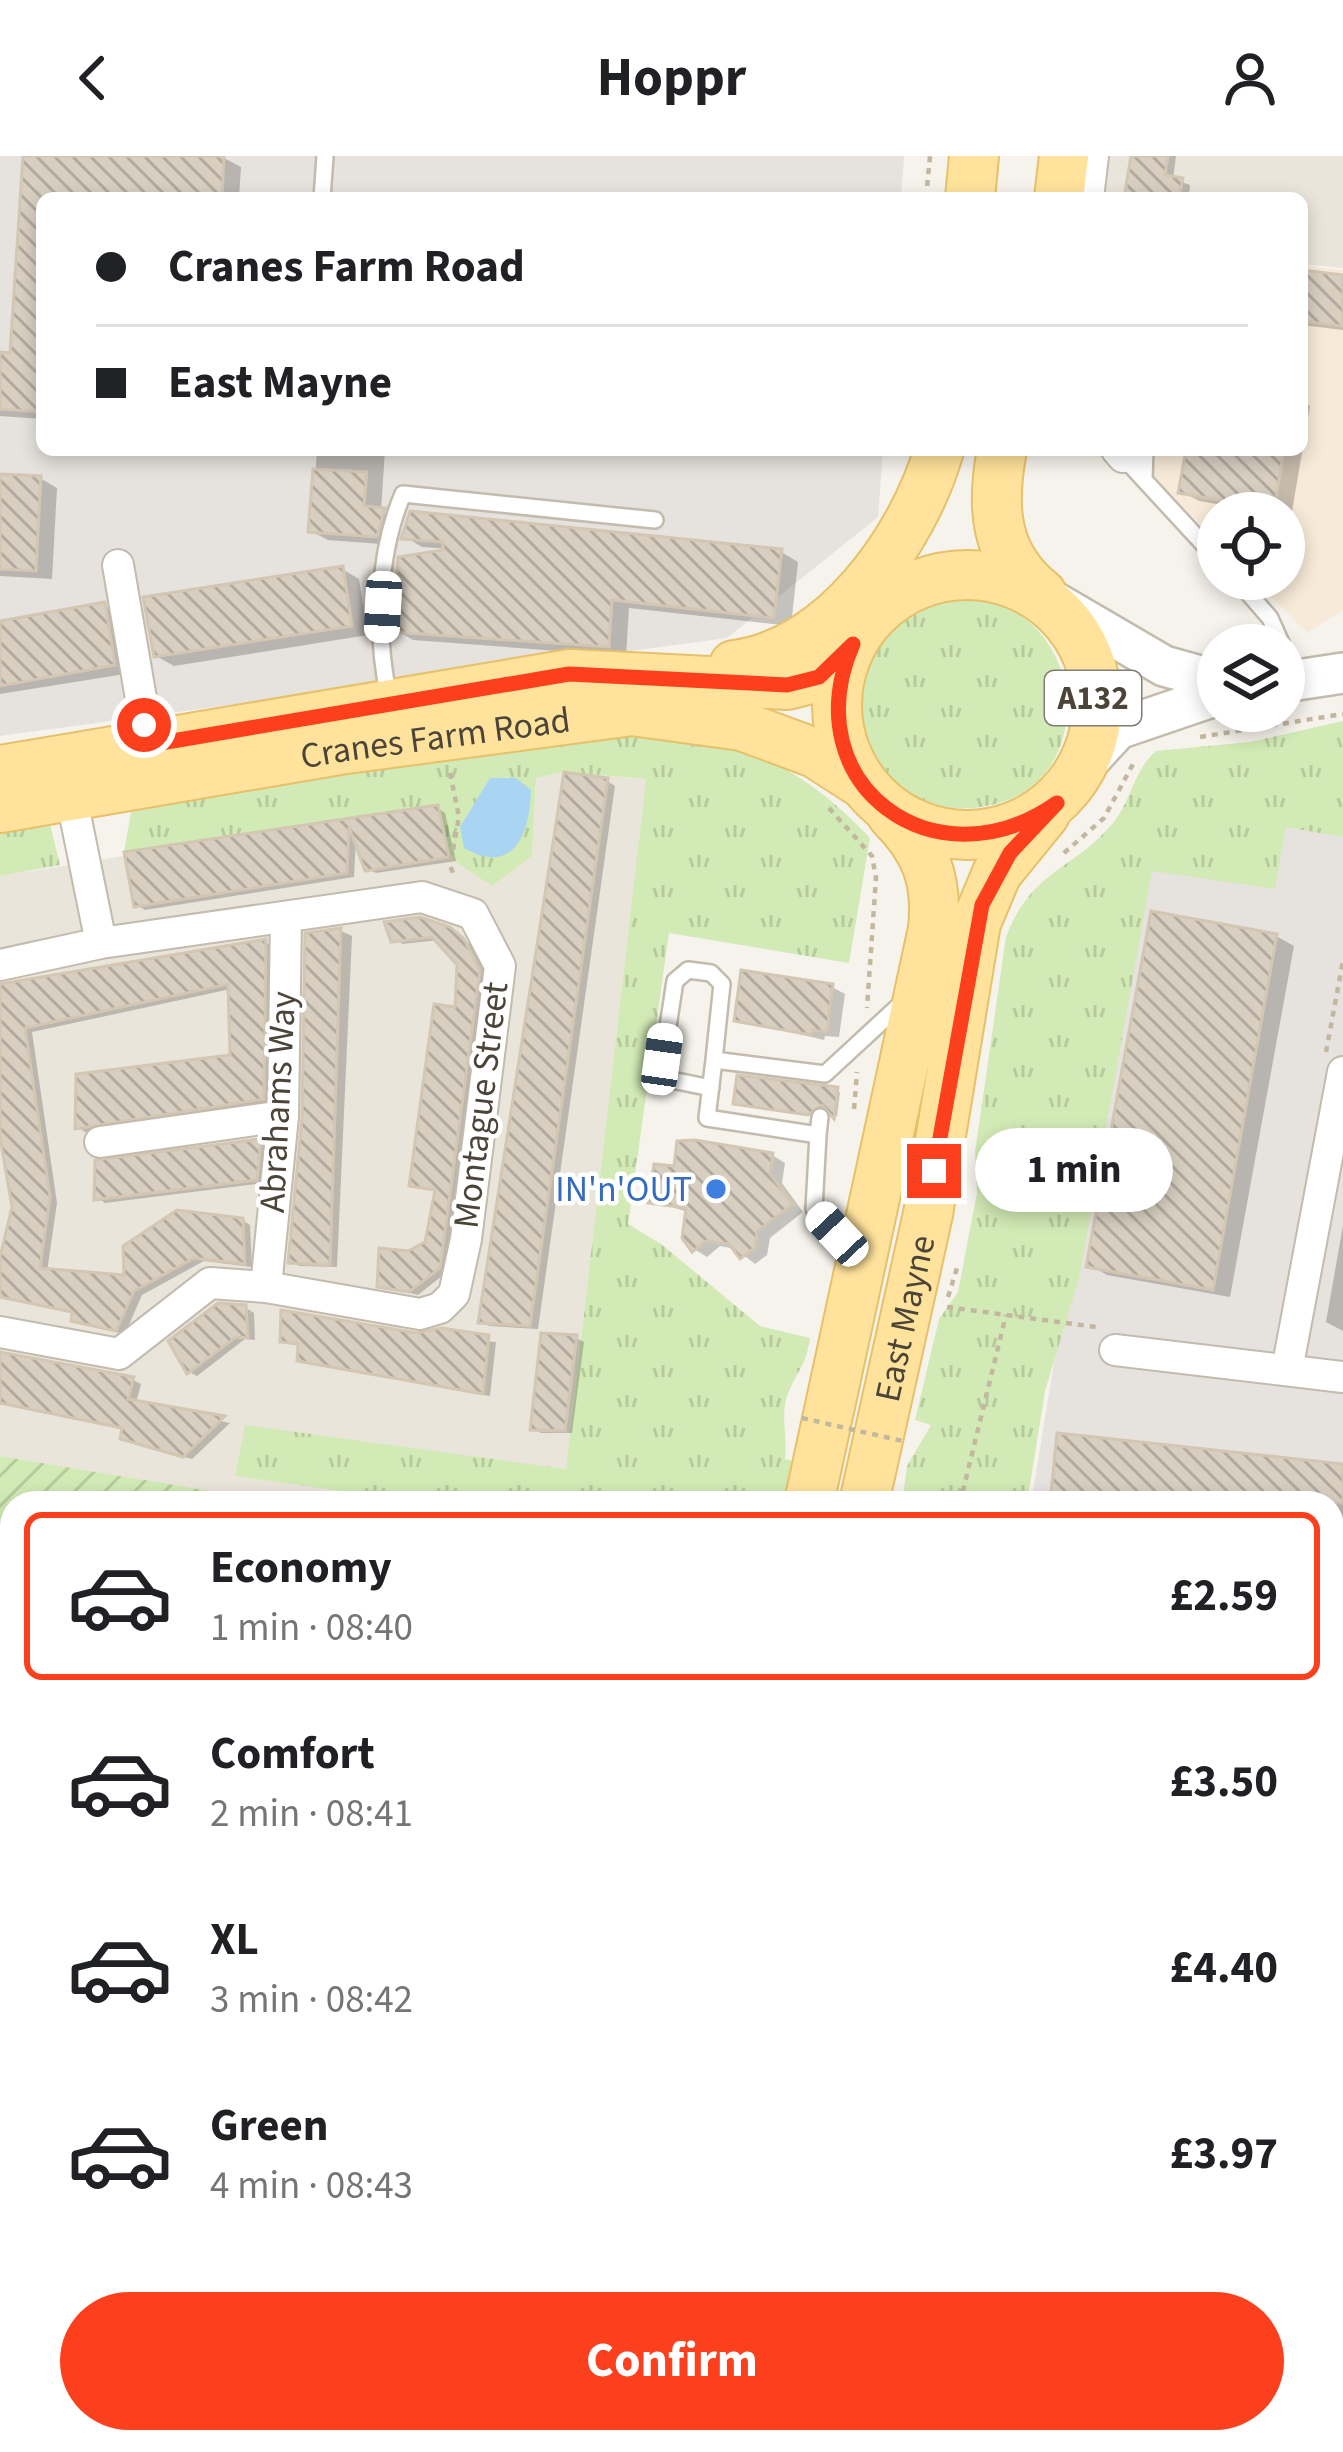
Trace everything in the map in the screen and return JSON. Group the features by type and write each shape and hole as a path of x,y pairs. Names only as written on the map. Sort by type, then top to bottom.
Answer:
{"main road":[{"path":"971,192 974,156"},
{"path":"1060,192 1064,156"},
{"path":"627,673 763,661 807,641 897,544 926,492 937,456"},
{"path":"949,456 937,530 867,627 837,695 841,741 874,797 935,832 985,835 1036,817 1070,785"},
{"name":"A132","path":"1001,456 996,493 1000,537 1010,563 1064,614 1087,660 1094,711 1070,785"},
{"path":"867,627 909,587 976,575 1011,579 1046,597"},
{"name":"Cranes Farm Road","path":"0,770 569,674 627,673 787,685 819,677 867,627"},
{"name":"Cranes Farm Road","path":"0,808 339,750 632,711 684,714 768,734 814,753 874,797"},
{"name":"East Mayne","path":"872,1491 892,1445 976,923 1010,853 1070,785"},
{"name":"East Mayne","path":"811,1491 934,914 931,868 917,842 874,797"}],"street":[{"path":"1089,192 1093,156"},
{"path":"118,565 149,745"},
{"path":"1046,597 1164,667 1197,676"},
{"path":"1305,670 1343,673"},
{"path":"1070,785 1118,730 1197,702"},
{"path":"71,795 101,943"},
{"path":"0,965 101,943 422,897 451,907"},
{"name":"Montague Street","path":"0,1332 119,1354 211,1283 266,1287 419,1314 440,1308 454,1294 466,1239 500,966 473,914 451,907"},
{"name":"Abrahams Way","path":"266,1287 283,1116 286,917"},
{"path":"1287,1370 1335,1062"},
{"path":"100,1142 283,1116"},
{"path":"1106,1339 1343,1377"}],"lane":[{"path":"322,192 325,156"},
{"path":"1132,459 1197,535"},
{"path":"390,701 382,636 387,532 403,494 655,520"},
{"path":"1254,600 1272,624"},
{"path":"711,1088 667,1079 662,1059 675,981 688,970 711,973 722,984 711,1088 707,1118 818,1135"},
{"path":"714,1060 824,1080 864,1033 921,987"},
{"path":"820,1117 814,1209 837,1234 854,1284"}],"path":[{"path":"927,192 930,156"},
{"path":"1188,738 1343,714"},
{"path":"446,755 459,818 450,866 455,873 451,907"},
{"path":"1053,861 1104,818 1136,759"},
{"path":"1335,1062 1343,961"},
{"path":"960,1252 952,1291 941,1307 1006,1315 1106,1339"},
{"path":"963,1491 1006,1315"},
{"path":"802,1418 892,1445"}],"shaded area":[{"path":"0,156 904,156 901,192 36,192 36,456 883,456 878,517 727,638 0,736"},
{"path":"1101,156 1343,156 1343,268 1308,265 1308,192 1097,192"},
{"path":"1308,267 1343,270 1343,610 1307,633 1305,624 1298,624 1275,600 1305,600 1305,492 1197,492 1197,521 1134,456 1308,456"},
{"path":"1343,727 1343,1491 1033,1491 1140,841"},
{"path":"564,772 646,779 566,1469 246,1426 236,1476 342,1491 210,1491 0,1456 0,876 438,805 532,856 536,778"}],"green space":[{"path":"949,600 986,601 1021,616 1047,642 1062,674 1067,710 1061,745 1043,776 1013,798 971,808 934,804 912,794 882,771 864,737 867,673 885,636 903,618"},
{"path":"1343,721 1343,837 1286,827 1275,889 1152,871 1079,1278 1045,1391 1029,1491 904,1491 907,1466 931,1425 915,1420 939,1319 958,1292 977,1193 975,1152 1006,937 1028,897 1113,823 1142,767 1156,751 1250,742"},
{"path":"577,730 702,740 771,762 804,781 870,838 849,963 669,933 628,1224 661,1244 760,1326 810,1338 785,1407 785,1459 802,1463 794,1491 341,1491 235,1476 245,1425 566,1469 646,779 564,772 536,778 532,856 492,886 449,857 437,805 124,852 132,807 339,765 491,755"},
{"path":"48,816 60,865 0,876 0,824"},
{"path":"0,1456 211,1491 0,1491"}],"water":[{"path":"490,778 516,778 531,790 522,836 506,854 495,857 464,848 460,827"}],"building":[{"path":"23,156 224,156 222,192 36,192 36,412 0,409 0,352 10,353"},
{"path":"1131,156 1168,156 1165,175 1183,178 1180,192 1125,192"},
{"path":"1308,271 1343,275 1343,326 1308,322"},
{"path":"1185,456 1283,456 1277,492 1197,492 1197,496 1178,493"},
{"path":"313,469 367,472 364,506 385,508 377,537 308,532"},
{"path":"0,474 41,476 36,571 0,569"},
{"path":"410,511 782,549 774,618 612,600 609,647 393,632 398,557 443,550 443,542 401,539"},
{"path":"343,566 352,626 154,657 143,597"},
{"path":"105,602 115,665 0,686 0,621"},
{"path":"564,772 608,778 530,1326 478,1323"},
{"path":"438,805 449,857 365,871 349,827 347,873 134,907 124,852"},
{"path":"1151,911 1277,934 1213,1290 1086,1267"},
{"path":"420,917 450,927 464,939 480,970 440,1268 409,1292 377,1287 379,1248 408,1251 425,1242 435,1190 409,1186 434,1004 455,1007 457,965 432,937 391,942 384,922"},
{"path":"341,928 330,1265 288,1263 302,1118 305,933"},
{"path":"266,939 264,1099 75,1129 76,1074 230,1055 228,984 25,1028 50,1197 40,1268 124,1275 123,1246 177,1210 243,1218 245,1264 194,1258 134,1291 116,1331 71,1321 72,1312 0,1297 0,1257 12,1207 0,1137 0,984"},
{"path":"741,970 833,984 827,1032 812,1030 811,1035 734,1021"},
{"path":"737,1075 838,1087 834,1119 822,1105 808,1115 733,1104"},
{"path":"261,1139 257,1180 94,1200 95,1160"},
{"name":"IN'n'OUT","path":"677,1141 773,1153 770,1174 793,1204 757,1231 755,1248 740,1259 729,1244 706,1241 692,1252 682,1238 686,1208 648,1203 654,1164 674,1166"},
{"path":"218,1303 246,1305 248,1338 236,1337 187,1374 168,1341"},
{"path":"281,1310 417,1333 441,1328 489,1335 483,1394 297,1361 298,1344 280,1342"},
{"path":"541,1333 577,1335 565,1431 530,1430"},
{"path":"0,1352 134,1377 128,1399 225,1416 183,1457 120,1439 122,1428 0,1403"},
{"path":"1057,1433 1343,1464 1343,1491 1051,1491"}],"place":[{"name":"IN'n'OUT","path":"716,1189"}],"route":[{"path":"144,725 149,745 569,674 627,673 787,685 819,677 853,644 837,695 841,741 860,782 888,812 935,832 985,835 1012,828 1057,803 1010,853 982,905 934,1171"}]}
